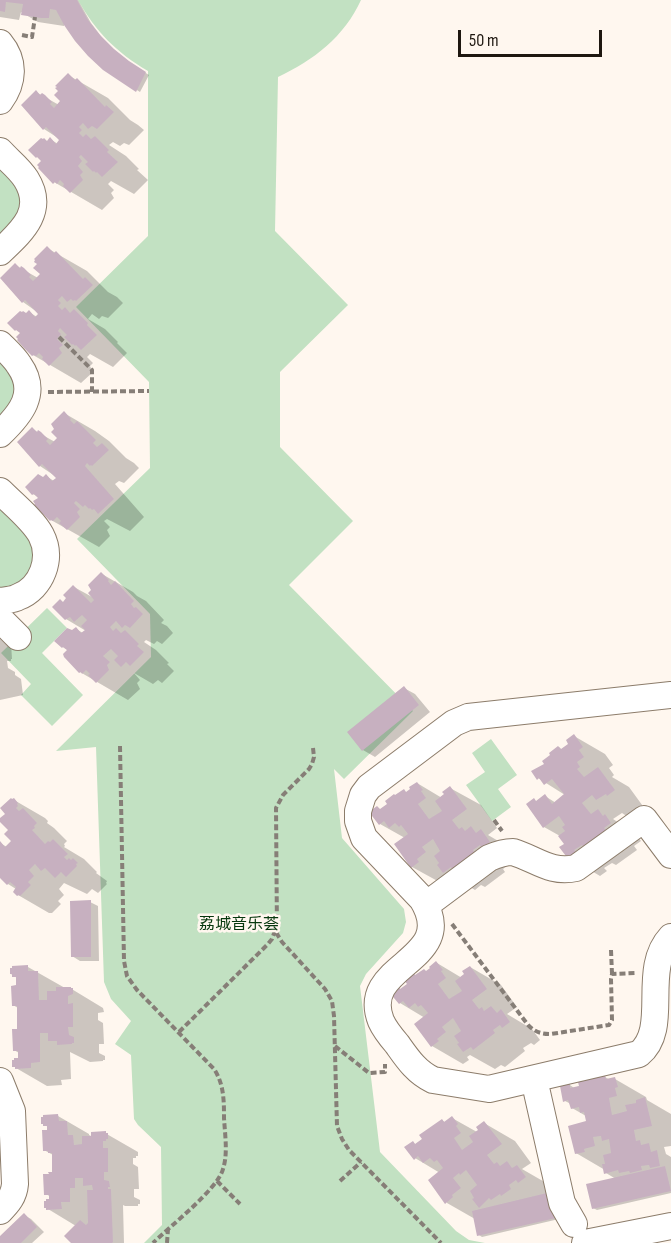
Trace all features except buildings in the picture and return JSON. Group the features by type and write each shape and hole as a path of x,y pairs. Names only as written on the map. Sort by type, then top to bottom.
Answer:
{"street":[{"path":"0,101 8,90 12,71 7,52 11,39"},
{"path":"0,151 26,178 33,200 30,218 24,230 0,252"},
{"path":"0,344 20,366 24,374 27,393 21,411 0,434"},
{"path":"0,491 35,526 45,545 46,556 42,576 36,585 18,597 0,601"},
{"path":"430,902 422,899 369,846 360,830 358,811 360,803 363,795 376,781 454,723 468,717 671,695"},
{"path":"430,902 497,854 513,852 558,870 576,868 644,819 671,855"},
{"path":"430,902 431,925 426,943 421,951 387,980 380,995 379,1012 386,1030 416,1070 424,1076 433,1080 489,1089 632,1057 646,1050 657,1031 659,956 671,937"},
{"path":"534,1079 562,1203 579,1237"},
{"path":"0,1081 12,1111 15,1184 10,1201 0,1211"},
{"path":"568,1168 579,1237"},
{"path":"579,1237 671,1227"}],"path":[{"path":"11,39 32,37 35,16"},
{"path":"59,337 92,370 92,392"},
{"path":"47,392 149,391"},
{"path":"120,746 125,969 131,983 214,1069 222,1088 225,1160 222,1173 218,1181 153,1243"},
{"path":"313,748 312,764 309,769 283,795 276,808 277,934 326,989 332,1001 337,1126 346,1144 441,1243"},
{"path":"430,902 528,1025 541,1034 611,1023 611,950"},
{"path":"179,1032 268,944 277,924"},
{"path":"612,974 658,973"},
{"path":"335,1045 369,1073"},
{"path":"340,1181 361,1162"},
{"path":"218,1181 240,1204"},
{"path":"168,1229 168,1243"}],"green space":[{"name":"荔城音乐荟","path":"78,0 361,0 346,25 327,46 304,63 278,77 275,231 348,305 280,372 280,447 353,521 289,585 413,711 344,779 334,769 342,838 404,909 406,922 403,933 366,974 360,986 380,1152 456,1231 469,1240 485,1243 144,1243 162,1225 161,1147 134,1119 131,1055 115,1044 131,1021 111,999 104,982 96,747 56,751 151,657 150,614 77,539 150,468 149,382 76,307 148,236 148,71 108,40 92,22"},
{"path":"0,163 19,183 24,209 0,241"},
{"path":"0,357 13,371 18,397 0,422"},
{"path":"0,504 37,547 29,580 0,592"},
{"path":"47,608 67,628 42,653 83,695 52,726 21,695 31,684 1,653"},
{"path":"491,739 517,775 498,789 511,807 492,821 466,785 485,772 472,753"}]}
